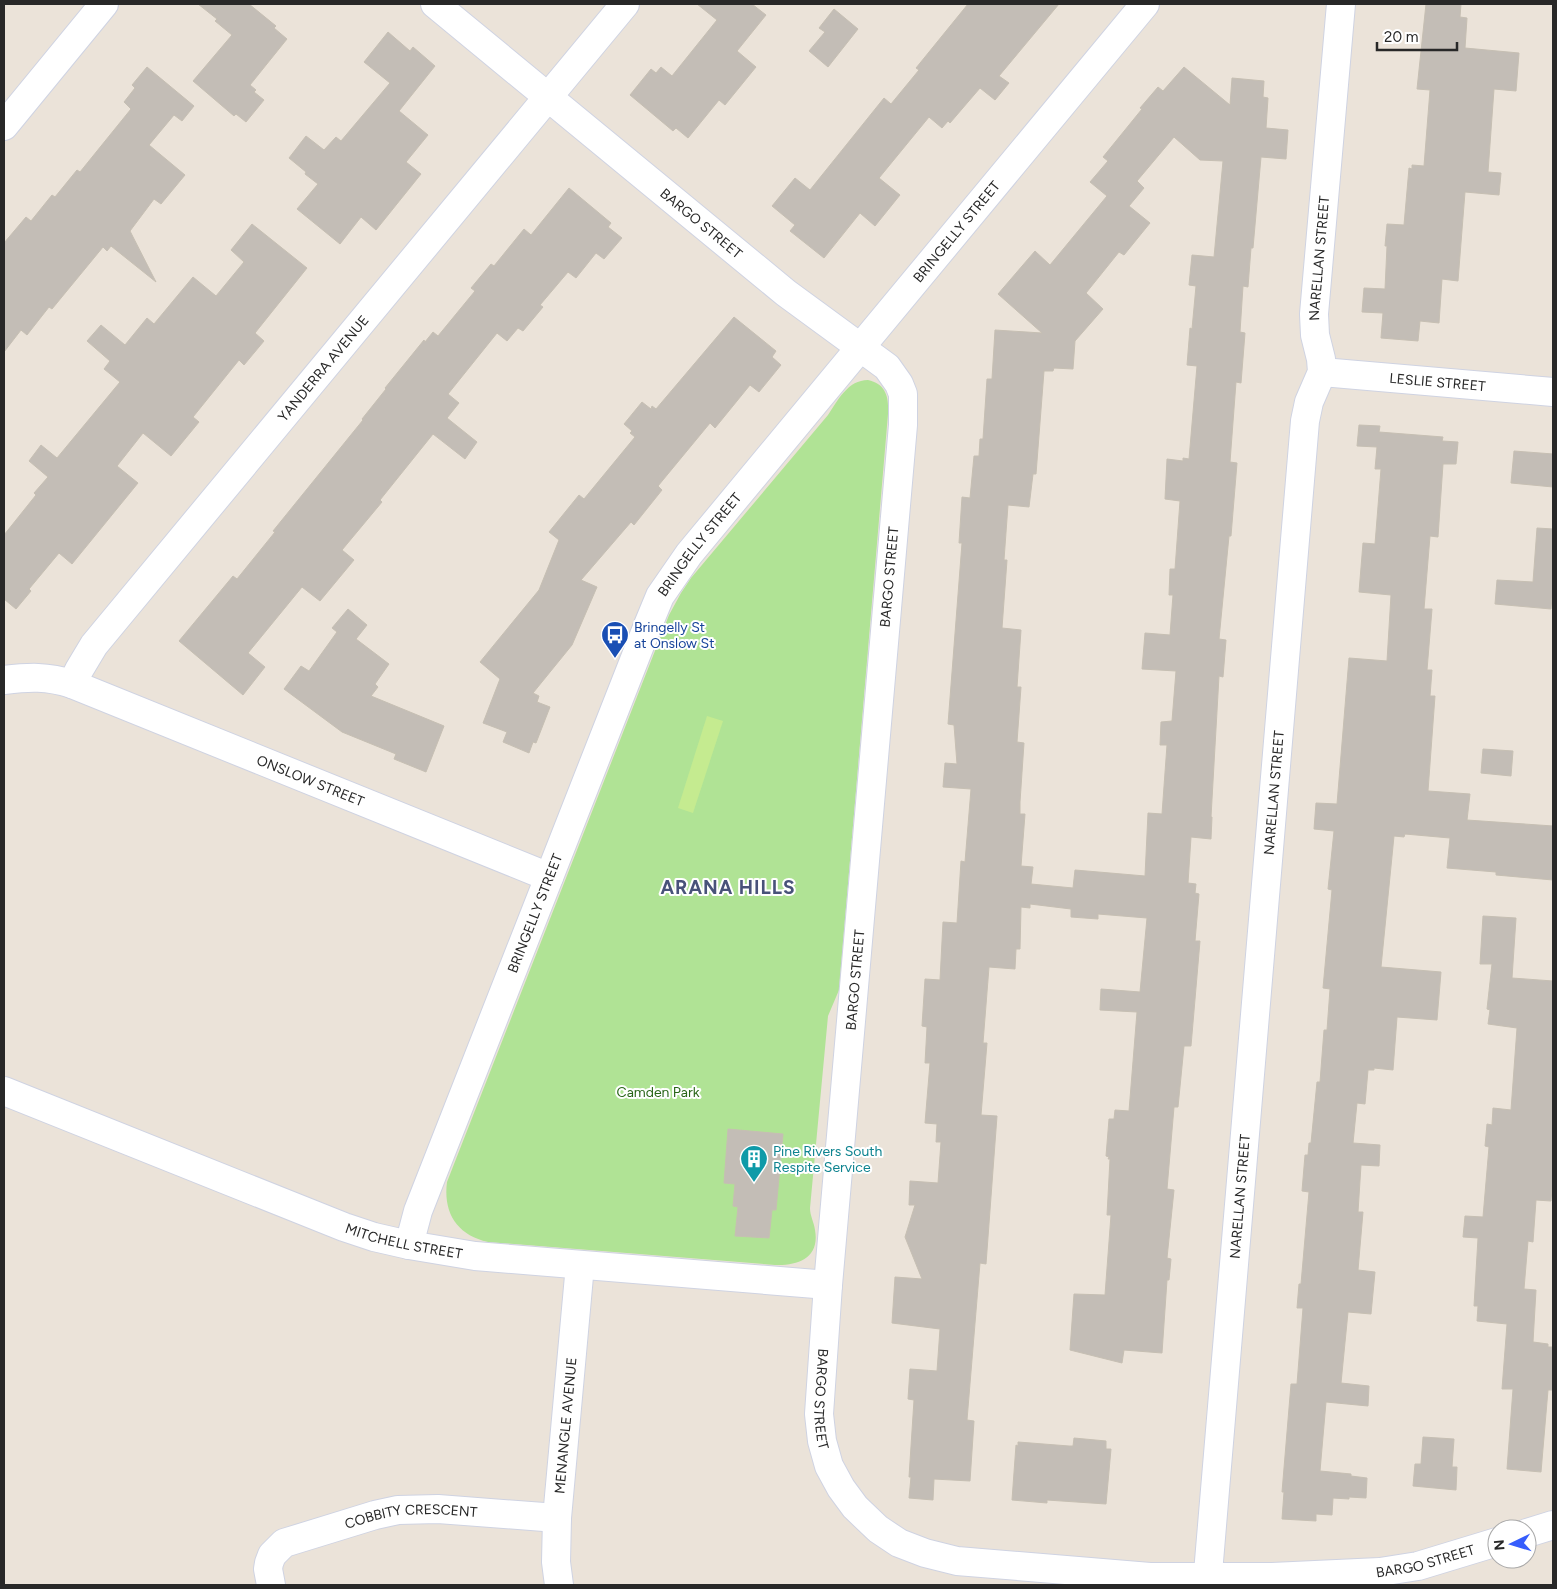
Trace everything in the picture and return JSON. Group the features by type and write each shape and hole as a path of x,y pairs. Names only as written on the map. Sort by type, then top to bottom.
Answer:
{"street":[{"path":"4,126 104,4"},
{"name":"BARGO STREET","path":"435,4 786,293 887,366 900,384 902,394 902,425 828,1285 819,1414 822,1441 829,1466 841,1488 855,1507 878,1529 899,1543 925,1553 957,1561 1208,1582 1380,1572 1418,1566 1487,1545"},
{"name":"YANDERRA AVENUE","path":"72,684 94,645 625,4"},
{"name":"BRINGELLY STREET","path":"409,1246 418,1211 660,596 689,554 1145,4"},
{"name":"NARELLAN STREET","path":"1208,1582 1306,421 1309,402 1322,372 1315,335 1314,314 1341,4"},
{"name":"LESLIE STREET","path":"1322,372 1553,392"},
{"path":"4,680 39,677 72,684"},
{"name":"ONSLOW STREET","path":"72,684 550,877"},
{"name":"MITCHELL STREET","path":"4,1092 344,1227 409,1246 475,1256 828,1285"},
{"name":"MENANGLE AVENUE","path":"559,1585 556,1562 557,1518 580,1265"},
{"name":"COBBITY CRESCENT","path":"271,1585 264,1551 291,1540 375,1515 398,1510 438,1509 557,1518"},
{"path":"1537,1530 1553,1525"}],"green space":[{"name":"Camden Park","path":"868,380 883,388 888,402 888,414 839,990 828,1016 810,1208 816,1240 811,1254 799,1262 775,1265 488,1242 477,1239 460,1228 454,1221 447,1203 447,1182 669,615 691,578 828,415 844,392 855,383"},
{"path":"707,716 723,721 693,813 678,808"}],"building":[{"path":"198,4 249,4 276,26 274,28 287,39 250,85 256,90 254,92 264,100 246,122 236,114 234,116 193,81 232,35 215,21 217,19"},
{"path":"697,4 752,4 766,15 737,51 756,67 725,105 719,100 688,138 676,128 673,131 630,95 651,69 656,73 661,67 672,76 717,20"},
{"path":"968,4 1059,4 999,76 1009,83 995,100 980,88 950,123 948,121 942,128 929,117 879,178 900,195 875,226 860,213 824,258 790,231 795,225 772,206 795,178 810,190 884,98 891,104 919,70 916,68"},
{"path":"1426,4 1461,4 1460,17 1467,18 1465,48 1519,53 1516,91 1494,89 1488,172 1501,173 1499,195 1465,192 1458,281 1442,279 1439,323 1420,321 1418,341 1381,338 1383,313 1362,312 1364,288 1385,289 1387,224 1404,225 1409,168 1412,169 1412,165 1424,166 1430,90 1417,89"},
{"path":"834,9 858,29 828,67 809,51 825,32 819,28"},
{"path":"388,32 410,51 413,47 435,66 399,111 428,135 406,162 421,174 376,230 361,217 340,244 297,209 318,184 289,158 306,136 324,150 336,137 341,141 390,83 364,62"},
{"path":"147,67 194,106 182,121 174,115 149,145 185,175 161,204 154,199 130,231 156,282 111,246 107,251 103,247 52,309 49,307 27,335 21,330 4,352 4,243 26,217 31,221 52,195 55,197 77,170 80,172 131,109 124,102 135,88 132,85"},
{"path":"1184,67 1230,105 1232,78 1264,81 1263,97 1268,98 1266,128 1288,130 1286,159 1261,157 1248,287 1243,286 1240,332 1245,333 1241,383 1236,382 1230,462 1237,463 1219,639 1226,640 1223,677 1219,676 1211,839 1191,837 1188,883 1196,884 1195,893 1199,894 1195,941 1200,941 1191,1046 1184,1046 1178,1107 1174,1107 1167,1189 1174,1190 1167,1258 1171,1259 1169,1280 1167,1280 1162,1353 1124,1350 1122,1363 1070,1350 1074,1294 1105,1295 1111,1215 1107,1215 1110,1159 1106,1156 1109,1119 1114,1119 1115,1110 1129,1111 1137,1012 1100,1010 1101,989 1140,992 1147,918 1098,914 1098,919 1071,917 1071,909 1030,904 1030,908 1021,907 1020,949 1016,949 1015,969 989,967 983,1043 987,1043 981,1115 997,1116 986,1264 980,1263 967,1420 974,1421 970,1481 934,1479 933,1500 909,1498 914,1400 908,1399 910,1369 937,1371 940,1329 892,1323 895,1277 922,1279 905,1237 915,1205 909,1205 910,1181 938,1183 941,1142 936,1142 937,1124 925,1123 930,1063 925,1063 927,1027 922,1026 925,979 940,980 943,922 957,923 961,861 965,862 971,789 943,787 945,763 957,764 954,725 948,724 962,543 959,543 962,497 970,498 974,456 979,456 980,439 983,439 987,379 992,379 995,330 1042,333 998,294 1035,251 1050,265 1107,196 1090,182 1108,161 1103,157 1158,87 1163,91","holes":["1174,137 1200,160 1223,161 1214,257 1192,255 1189,285 1196,286 1187,365 1197,366 1189,459 1183,458 1183,461 1167,459 1165,499 1180,501 1175,569 1170,569 1169,595 1173,595 1170,635 1145,633 1142,669 1176,671 1172,721 1161,722 1160,745 1167,745 1162,814 1148,813 1145,876 1075,870 1073,888 1031,884 1033,867 1021,866 1025,814 1020,814 1024,743 1017,742 1021,687 1017,687 1021,630 1002,628 1007,560 1004,560 1008,505 1029,507 1033,474 1036,474 1044,371 1053,371 1054,368 1073,369 1075,341 1103,309 1086,293 1119,252 1124,255 1150,223 1129,206 1144,188 1137,181"]},
{"path":"569,188 611,223 608,227 622,238 604,259 596,253 576,278 568,272 540,305 543,307 523,331 518,328 507,341 497,333 448,394 459,403 447,418 477,442 465,459 433,434 380,500 382,502 342,550 354,560 320,601 302,587 248,653 265,667 243,695 179,641 233,576 237,579 424,340 425,342 433,332 438,336 475,291 471,288 491,264 494,266 524,229 531,235"},
{"path":"252,224 307,268 255,333 264,341 244,365 239,360 193,417 199,422 171,456 143,433 117,466 138,483 72,564 59,553 29,589 31,591 16,609 4,599 4,535 48,477 29,461 41,445 57,458 120,382 104,369 110,361 87,341 101,325 125,345 147,318 154,324 193,277 216,296 244,262 231,250"},
{"path":"734,317 776,351 772,357 781,365 759,392 750,385 715,428 710,423 658,486 662,490 634,525 631,522 581,580 597,587 572,645 533,693 539,696 537,702 550,707 536,743 533,742 529,753 503,742 507,732 483,723 500,679 480,662 539,590 559,540 549,532 579,495 584,499 635,437 630,433 632,431 624,424 642,402 651,409 652,406 656,409"},
{"path":"1359,425 1380,426 1379,432 1443,437 1442,441 1458,442 1456,464 1443,464 1438,537 1430,536 1424,609 1432,609 1427,670 1432,670 1430,696 1435,696 1428,791 1470,794 1467,820 1553,826 1553,880 1496,875 1496,872 1447,868 1450,838 1405,834 1404,837 1394,836 1381,967 1441,972 1437,1020 1397,1017 1393,1070 1374,1068 1374,1070 1368,1070 1365,1104 1357,1103 1353,1143 1380,1145 1379,1166 1361,1165 1358,1212 1363,1212 1358,1270 1375,1272 1371,1314 1348,1312 1341,1383 1369,1386 1368,1406 1326,1402 1320,1471 1351,1474 1351,1476 1367,1478 1366,1498 1333,1498 1332,1515 1316,1514 1316,1521 1282,1519 1284,1492 1282,1492 1291,1384 1297,1384 1303,1308 1297,1308 1299,1284 1301,1284 1309,1192 1302,1191 1305,1155 1308,1155 1309,1143 1311,1143 1317,1082 1320,1082 1324,1030 1327,1030 1330,989 1323,988 1332,890 1328,889 1334,831 1314,829 1316,803 1337,804 1349,658 1387,661 1391,595 1359,592 1363,543 1375,544 1381,469 1375,469 1377,447 1357,446"},
{"path":"1514,451 1553,454 1553,487 1511,483"},
{"path":"1537,528 1553,529 1551,609 1495,604 1497,580 1533,582"},
{"path":"348,609 367,625 356,639 389,664 375,684 378,687 371,696 444,726 426,772 394,759 396,754 342,732 284,689 301,666 309,671 337,632 332,628"},
{"path":"1483,749 1513,751 1511,776 1481,773"},
{"path":"1483,916 1516,918 1512,978 1553,981 1553,1177 1551,1201 1536,1200 1533,1242 1528,1241 1524,1289 1536,1290 1533,1342 1548,1344 1548,1347 1553,1347 1553,1390 1548,1390 1541,1472 1507,1469 1513,1389 1502,1389 1507,1324 1477,1321 1478,1306 1474,1306 1478,1238 1463,1237 1465,1216 1483,1217 1489,1147 1485,1146 1487,1124 1492,1125 1493,1108 1511,1110 1517,1028 1488,1024 1490,1010 1487,1009 1492,964 1480,964"},
{"name":"Pine Rivers South Respite Service","path":"728,1129 783,1134 776,1210 772,1210 769,1238 735,1236 738,1207 733,1206 735,1184 724,1183"},
{"path":"1423,1437 1454,1439 1452,1467 1457,1467 1456,1490 1413,1486 1415,1464 1421,1464"},
{"path":"1074,1438 1106,1441 1106,1449 1111,1449 1106,1504 1047,1500 1047,1503 1012,1500 1016,1445 1018,1446 1018,1442 1073,1446"}],"place":[{"name":"Bringelly St at Onslow St","path":"615,659"},
{"name":"Pine Rivers South Respite Service","path":"754,1183"}],"district":[{"name":"ARANA HILLS","path":"728,887"}]}
